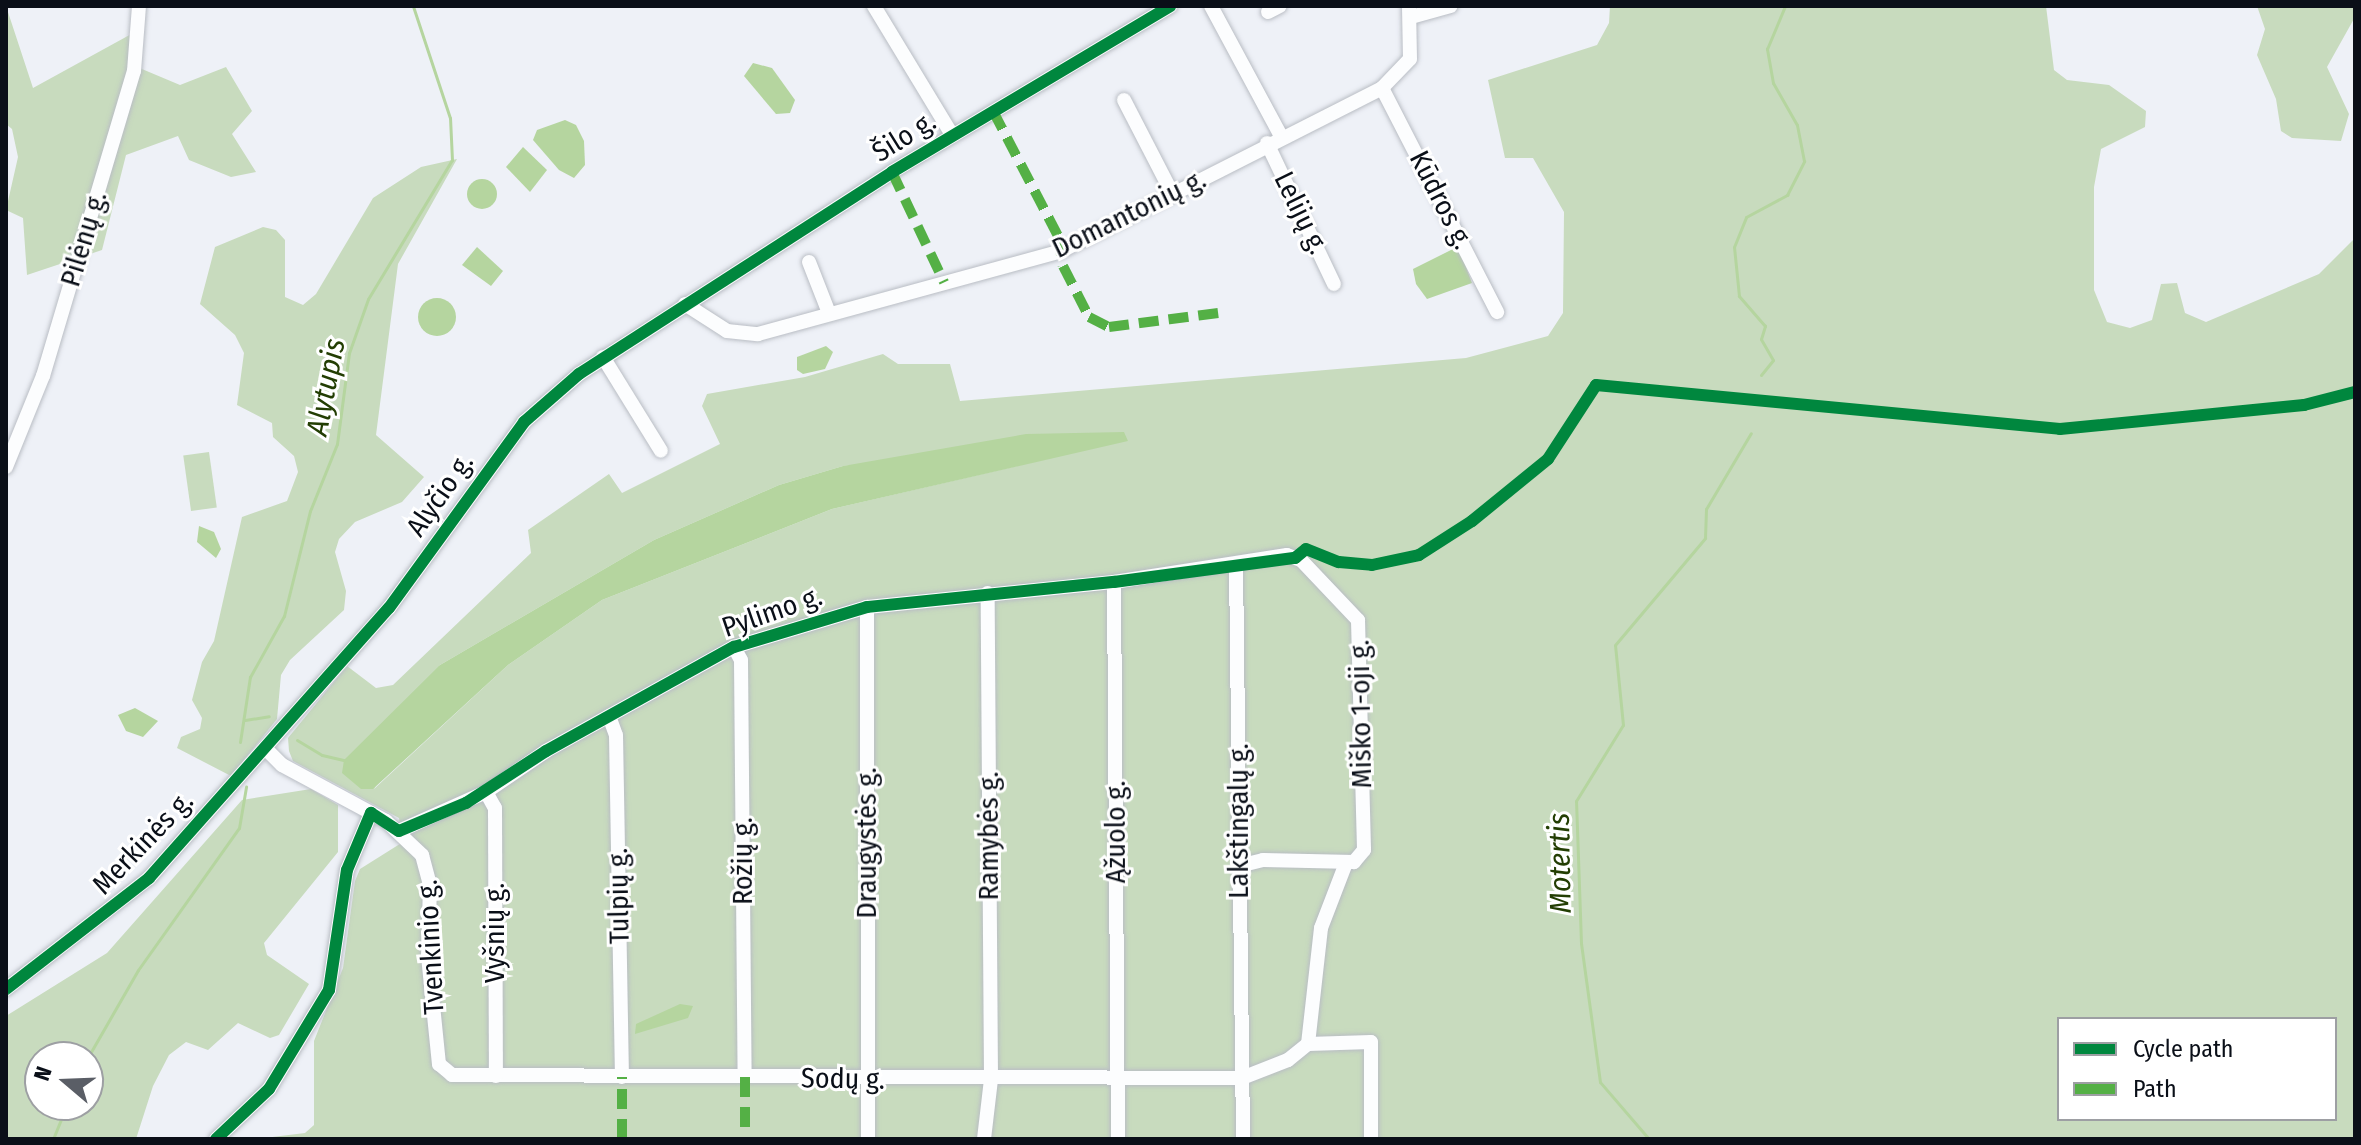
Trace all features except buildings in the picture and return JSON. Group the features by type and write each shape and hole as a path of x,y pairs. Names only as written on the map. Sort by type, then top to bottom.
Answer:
{"street":[{"name":"Pilėnų g.","path":"6,467 43,376 134,71 139,6"},
{"path":"874,6 952,135"},
{"name":"Šilo g.","path":"685,304 1148,11 1170,6"},
{"name":"Lelijų g.","path":"1211,6 1281,136"},
{"path":"1410,12 1451,6"},
{"name":"Domantonių g.","path":"685,304 741,335 1061,251 1173,195 1267,143 1382,88 1410,59 1410,12"},
{"name":"Kūdros g.","path":"1382,88 1497,312"},
{"path":"1124,100 1173,195"},
{"name":"Lelijų g.","path":"1267,143 1334,284"},
{"path":"809,262 829,313"},
{"name":"Alyčio g.","path":"265,748 389,608 524,422 603,357 685,304"},
{"path":"603,357 661,451"},
{"name":"Miško 1-oji g.","path":"1236,564 1287,555 1301,560 1358,620 1364,850 1352,862 1321,928 1308,1044"},
{"name":"Pylimo g.","path":"399,831 486,792 609,716 734,647 867,607 1114,582 1236,564"},
{"name":"Lakštingalų g.","path":"1236,564 1243,1139"},
{"name":"Ąžuolo g.","path":"1114,582 1118,1139"},
{"name":"Ramybės g.","path":"984,1139 991,1079 988,593"},
{"name":"Draugystės g.","path":"867,607 868,1139"},
{"name":"Rožių g.","path":"734,647 741,660 745,1077"},
{"name":"Tulpių g.","path":"609,716 616,735 622,1077"},
{"path":"265,748 282,765 399,831"},
{"name":"Merkinės g.","path":"6,989 149,878 265,748"},
{"name":"Vyšnių g.","path":"486,792 495,808 496,1076"},
{"path":"216,1139 269,1089 329,990 338,952 347,870 371,813"},
{"name":"Tvenkinio g.","path":"399,831 428,869 428,956 439,1064 444,1072"},
{"path":"1239,866 1263,860 1352,862"},
{"path":"1308,1044 1371,1042 1371,1139"},
{"name":"Sodų g.","path":"444,1072 496,1076 868,1080 1242,1078 1288,1060 1308,1044"}],"shaded area":[{"path":"6,6 33,88 135,32 130,64 180,85 226,67 252,111 232,134 256,172 231,177 189,160 178,136 126,155 102,250 27,275 23,218 6,210 18,157 12,129 6,124"},
{"path":"1610,6 2046,6 2054,70 2067,80 2109,85 2146,111 2145,127 2101,149 2094,187 2094,290 2107,322 2130,328 2152,320 2161,284 2177,283 2185,313 2206,322 2319,274 2355,238 2355,1139 256,1139 305,1133 314,1125 314,1041 343,968 355,881 360,869 403,842 399,818 293,761 289,751 288,738 347,666 376,688 393,685 531,553 528,530 609,474 622,493 720,444 702,406 707,394 805,377 883,354 898,364 950,364 960,401 1466,358 1548,336 1563,313 1564,212 1533,158 1505,158 1488,80 1597,45 1609,23","holes":["1128,440 832,509 602,600 508,665 374,789 440,665 654,540 779,485 843,466"]},
{"path":"2257,6 2355,6 2355,17 2327,67 2349,114 2341,141 2292,138 2281,131 2276,99 2257,55 2265,29"},
{"path":"753,63 772,68 795,100 790,113 776,114 744,76"},
{"path":"565,120 576,125 584,141 585,165 574,178 559,170 533,140 537,130"},
{"path":"523,147 547,170 530,192 506,167"},
{"path":"457,159 398,264 376,435 424,477 402,502 355,522 339,539 335,552 346,591 344,610 290,660 281,675 277,719 231,776 177,748 181,737 200,729 202,718 192,700 202,662 214,641 242,517 287,501 298,472 294,456 273,437 272,423 237,405 244,353 235,335 200,304 215,247 263,227 276,230 285,240 285,297 303,305 316,294 373,198 421,167"},
{"path":"482,179 493,183 497,194 493,205 482,209 471,205 467,194 471,183"},
{"path":"477,247 503,271 491,286 462,265"},
{"path":"1453,249 1461,254 1472,283 1427,299 1416,284 1413,269"},
{"path":"437,298 450,304 456,317 450,330 437,336 424,330 418,317 424,304"},
{"path":"826,346 833,352 825,369 803,374 797,370 797,357"},
{"path":"1124,432 1128,441 832,509 602,600 508,665 373,789 361,789 342,773 344,760 440,665 654,540 779,485 843,466 1026,434"},
{"path":"209,452 217,507 191,511 183,456"},
{"path":"199,526 214,532 221,549 216,558 197,542"},
{"path":"135,708 158,721 143,737 126,731 118,715"},
{"path":"311,789 338,805 338,852 264,943 267,955 309,984 279,1035 270,1038 238,1023 208,1050 186,1042 169,1055 153,1086 136,1139 6,1139 6,1016 107,953 242,800"},
{"path":"680,1004 693,1006 688,1018 635,1034 636,1024"}],"waterway":[{"name":"Alytupis","path":"240,742 250,677 284,616 310,511 337,444 349,353 368,299 452,160 450,118 413,6"},
{"name":"Motertis","path":"1761,375 1773,360 1761,339 1765,326 1739,296 1734,247 1746,217 1787,195 1804,161 1797,125 1773,83 1767,49 1785,6"},
{"name":"Motertis","path":"1649,1139 1600,1082 1581,943 1576,801 1623,725 1615,645 1705,538 1706,509 1751,433"},
{"path":"245,720 269,716"},
{"path":"297,740 322,755 344,760"},
{"name":"Alytupis","path":"97,1041 138,970 239,828 246,787"},
{"name":"Alytupis","path":"53,1139 60,1121"}],"marked path":[{"path":"993,111 1058,236 1063,266 1089,317 1109,327 1226,312"},
{"path":"892,172 944,282"},
{"path":"622,1077 622,1139"},
{"path":"745,1077 745,1139"}],"cycle path":[{"path":"6,989 149,878 389,608 524,422 579,374 892,172 1170,6"},
{"path":"216,1139 269,1089 329,990 347,870 371,813 399,831 466,803 546,751 734,647 867,607 1114,582 1295,558 1306,549 1339,562 1372,565 1419,555 1472,521 1548,459 1596,385 2060,429 2304,405 2355,392"}]}
